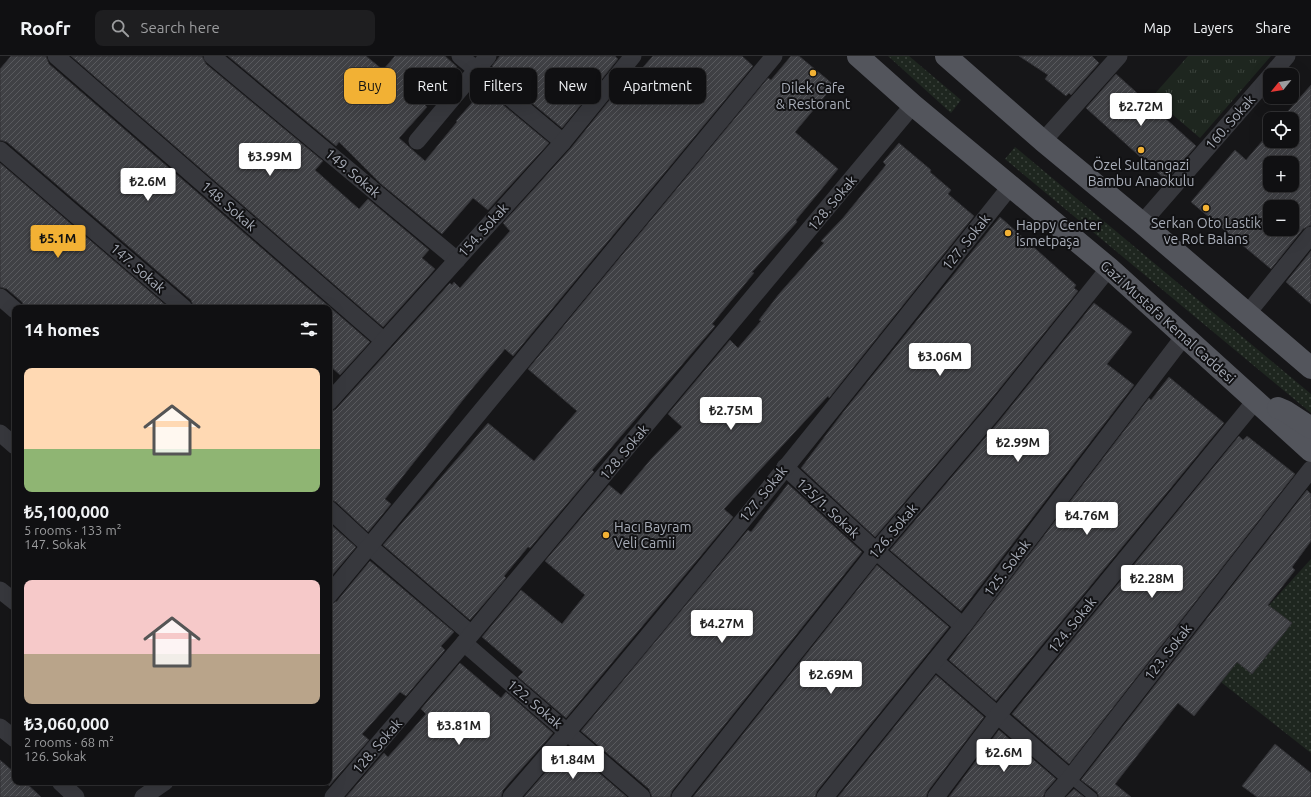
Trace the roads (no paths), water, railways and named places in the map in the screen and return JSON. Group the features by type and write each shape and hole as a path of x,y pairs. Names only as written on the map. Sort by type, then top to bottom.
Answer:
{"main road":[{"name":"Gazi Mustafa Kemal Caddesi","path":"858,56 913,105 1010,187 1109,268 1185,335 1311,451"},
{"path":"946,56 1043,142 1142,223 1311,368"},
{"path":"1256,400 1285,411 1311,428"}],"street":[{"name":"148. Sokak","path":"56,56 384,341"},
{"name":"149. Sokak","path":"212,56 456,260"},
{"path":"460,56 474,68"},
{"path":"479,68 488,56"},
{"name":"154. Sokak","path":"332,399 563,142 633,56"},
{"path":"332,591 774,56"},
{"path":"1043,142 1119,56"},
{"name":"160. Sokak","path":"1276,68 1287,56"},
{"path":"417,141 470,79"},
{"name":"160. Sokak","path":"1142,223 1263,83"},
{"path":"517,104 563,142"},
{"name":"128. Sokak","path":"333,797 468,639 913,105"},
{"name":"147. Sokak","path":"0,150 181,305"},
{"name":"127. Sokak","path":"511,797 568,732 785,467 1010,187"},
{"path":"1247,314 1311,235"},
{"name":"126. Sokak","path":"680,797 876,551 992,414 1109,268"},
{"path":"0,297 12,307"},
{"name":"125. Sokak","path":"825,797 963,626 1185,335"},
{"name":"124. Sokak","path":"936,797 997,716 1256,400"},
{"path":"0,433 12,443"},
{"name":"125/1. Sokak","path":"785,467 876,551 963,626"},
{"name":"123. Sokak","path":"1053,797 1070,778 1311,469"},
{"name":"122. Sokak","path":"332,512 568,732 642,797"},
{"path":"0,590 12,600"},
{"path":"935,661 1070,778"},
{"path":"0,727 12,737"},
{"path":"63,785 76,797"},
{"path":"144,797 165,788"}],"lane":[{"path":"1070,778 1093,797"}],"place":[{"name":"Dilek Cafe & Restorant","path":"813,73"},
{"name":"Özel Sultangazi Bambu Anaokulu","path":"1141,150"},
{"name":"Serkan Oto Lastik ve Rot Balans","path":"1206,208"},
{"name":"Happy Center İsmetpaşa","path":"1008,233"},
{"name":"Hacı Bayram Veli Camii","path":"606,535"}]}
